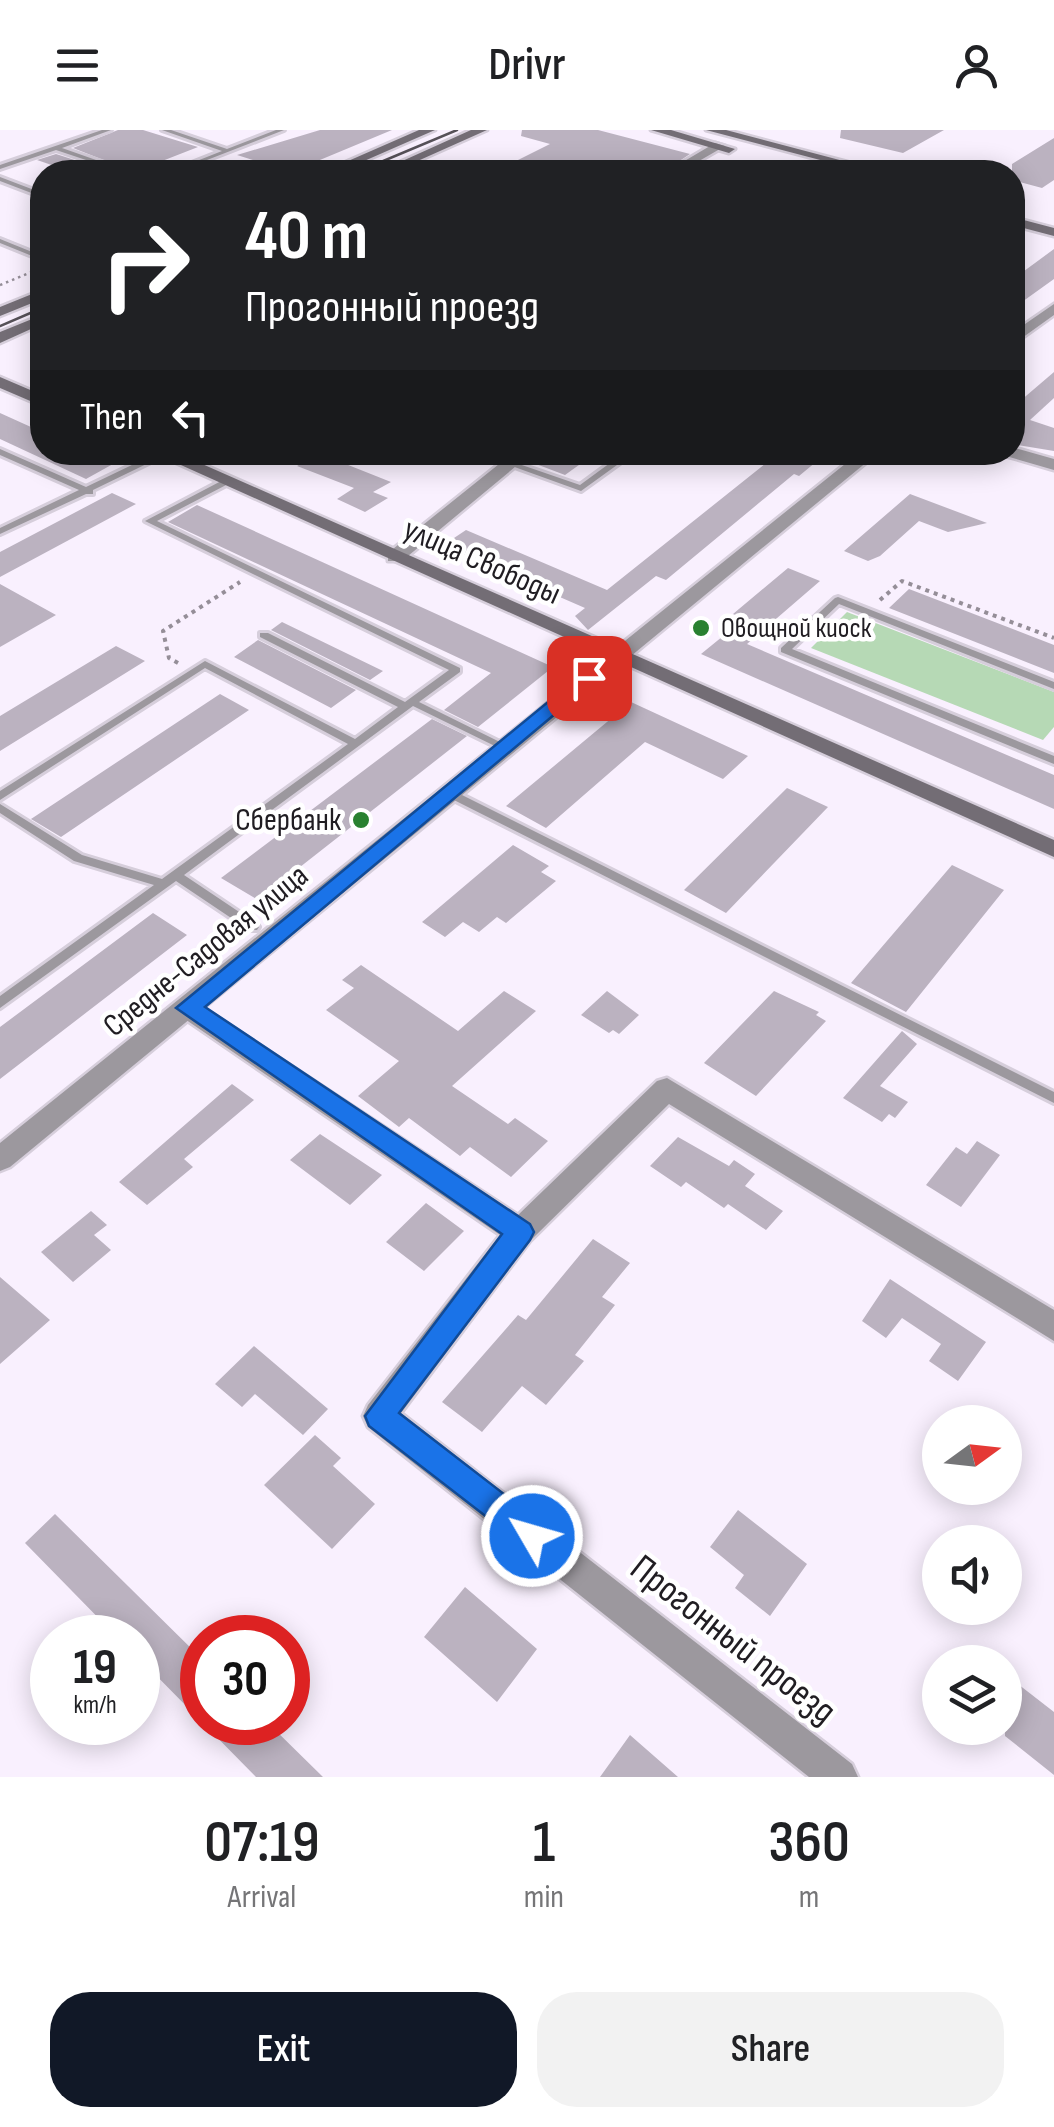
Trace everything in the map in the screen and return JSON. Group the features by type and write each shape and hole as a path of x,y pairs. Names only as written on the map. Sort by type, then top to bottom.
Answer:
{"main road":[{"path":"358,160 429,130"},
{"path":"412,160 481,130"},
{"path":"656,130 774,160"},
{"path":"712,130 831,160"},
{"path":"1025,209 1054,216"},
{"path":"1025,224 1054,232"},
{"path":"0,312 30,299"},
{"path":"0,338 30,324"},
{"path":"0,382 30,395"},
{"name":"улица Свободы","path":"188,465 1054,849"}],"street":[{"path":"694,160 719,146"},
{"path":"1025,331 1054,308"},
{"path":"1025,456 1054,465"},
{"path":"395,557 511,465"},
{"name":"Средне-Садовая улица","path":"0,1159 856,465"},
{"path":"188,1008 520,1232"},
{"name":"Прогонный проезд","path":"839,1777 379,1416 520,1232 667,1089 1054,1327"}],"lane":[{"path":"0,167 108,130"},
{"path":"165,130 228,150"},
{"path":"203,160 282,130"},
{"path":"56,148 92,160"},
{"path":"0,179 30,190"},
{"path":"0,241 30,253"},
{"path":"0,452 90,492"},
{"path":"0,532 140,465"},
{"path":"532,465 580,488 613,465"},
{"path":"0,1003 159,882 177,876 353,742 456,670 150,521 225,482"},
{"path":"1054,686 838,600 784,650 1054,760"},
{"path":"264,636 505,747"},
{"path":"0,796 205,664 353,742"},
{"path":"450,793 1054,1098"},
{"path":"0,808 78,858 159,882"},
{"path":"177,876 253,927"}],"path":[{"path":"0,285 30,272"},
{"path":"193,672 169,658 164,631 256,573"},
{"path":"867,612 902,581 1054,638"}],"green space":[{"path":"847,612 1054,692 1054,727 1043,740 811,648"}],"building":[{"path":"118,130 143,130 198,147 165,160 104,160 73,148"},
{"path":"320,130 392,130 320,160 253,160 237,155"},
{"path":"522,130 598,130 690,154 681,160 518,160 550,144 521,136"},
{"path":"841,130 944,130 903,153 840,138"},
{"path":"1054,138 1054,180 1042,188 1025,183 1025,160 1018,160"},
{"path":"56,154 75,160 37,160"},
{"path":"1054,249 1054,279 1025,300 1025,270"},
{"path":"1054,372 1054,398 1030,420 1054,428 1054,451 1025,446 1025,397"},
{"path":"0,413 30,427 30,453 0,439"},
{"path":"56,465 111,465 86,479"},
{"path":"348,465 391,482 373,492 388,498 365,512 337,499 354,488 297,466"},
{"path":"539,465 579,465 565,475"},
{"path":"764,465 812,465 799,476 794,474 666,580 656,576 588,630 575,616 585,608 442,546 466,530 607,590"},
{"path":"112,493 136,504 0,577 0,552"},
{"path":"910,494 987,523 948,532 919,521 880,556 868,561 844,551"},
{"path":"197,505 553,667 478,727 444,710 491,673 168,522"},
{"path":"788,568 820,581 747,644 1054,775 1054,809 701,654 744,619 733,614"},
{"path":"0,584 56,615 0,647"},
{"path":"909,589 1054,645 1054,673 889,608"},
{"path":"282,622 383,671 370,680 271,630"},
{"path":"258,640 356,690 331,708 234,657"},
{"path":"116,646 145,661 0,751 0,716"},
{"path":"220,694 249,710 61,837 31,819"},
{"path":"631,702 748,756 723,779 645,742 546,828 506,806"},
{"path":"432,719 467,736 258,900 221,878"},
{"path":"787,788 828,807 726,913 684,890"},
{"path":"513,845 549,866 541,872 556,881 506,923 497,917 479,932 463,922 445,937 422,922"},
{"path":"952,865 1004,890 906,1012 851,983"},
{"path":"153,913 187,935 0,1079 0,1027"},
{"path":"361,965 458,1031 504,991 536,1011 452,1086 508,1124 515,1118 548,1141 511,1177 470,1147 460,1156 409,1118 399,1127 358,1096 399,1061 326,1010 354,988 342,980"},
{"path":"607,991 639,1015 619,1034 613,1030 609,1033 581,1015"},
{"path":"774,991 819,1012 816,1015 826,1021 756,1096 704,1063"},
{"path":"902,1031 917,1044 880,1086 908,1102 895,1118 889,1114 882,1122 843,1098"},
{"path":"232,1084 254,1100 184,1159 193,1167 147,1205 119,1182"},
{"path":"320,1134 382,1175 350,1205 290,1160"},
{"path":"678,1137 729,1166 734,1160 755,1174 745,1186 783,1211 766,1230 728,1204 724,1208 686,1182 681,1187 650,1166"},
{"path":"977,1141 1000,1155 961,1207 926,1185 956,1147 967,1154"},
{"path":"426,1203 464,1231 424,1271 386,1242"},
{"path":"91,1211 107,1225 94,1235 111,1250 73,1282 41,1252"},
{"path":"593,1239 630,1263 602,1297 615,1305 575,1355 584,1361 546,1405 522,1386 482,1432 442,1402 518,1315 526,1320"},
{"path":"0,1277 50,1320 0,1364"},
{"path":"890,1279 986,1342 958,1381 929,1361 941,1344 902,1318 886,1338 862,1321"},
{"path":"254,1346 328,1409 303,1435 255,1394 242,1407 215,1384"},
{"path":"315,1435 341,1458 333,1466 375,1504 332,1549 264,1485"},
{"path":"738,1510 807,1564 770,1616 735,1588 744,1575 710,1547"},
{"path":"55,1514 157,1615 95,1615 25,1543"},
{"path":"465,1587 537,1649 497,1702 424,1637"},
{"path":"160,1618 180,1637 180,1700 160,1679"},
{"path":"1022,1687 1054,1712 1054,1775 1016,1745 1022,1745"},
{"path":"630,1735 678,1777 600,1777"},
{"path":"225,1745 290,1745 323,1777 256,1777"}],"tram line":[{"path":"386,160 457,130"},
{"path":"0,326 30,313"}],"place":[{"name":"Овощной киоск","path":"701,628"},
{"name":"Сбербанк","path":"361,820"}],"route":[{"path":"532,1536 379,1416 520,1232 188,1008 589,678"}]}
